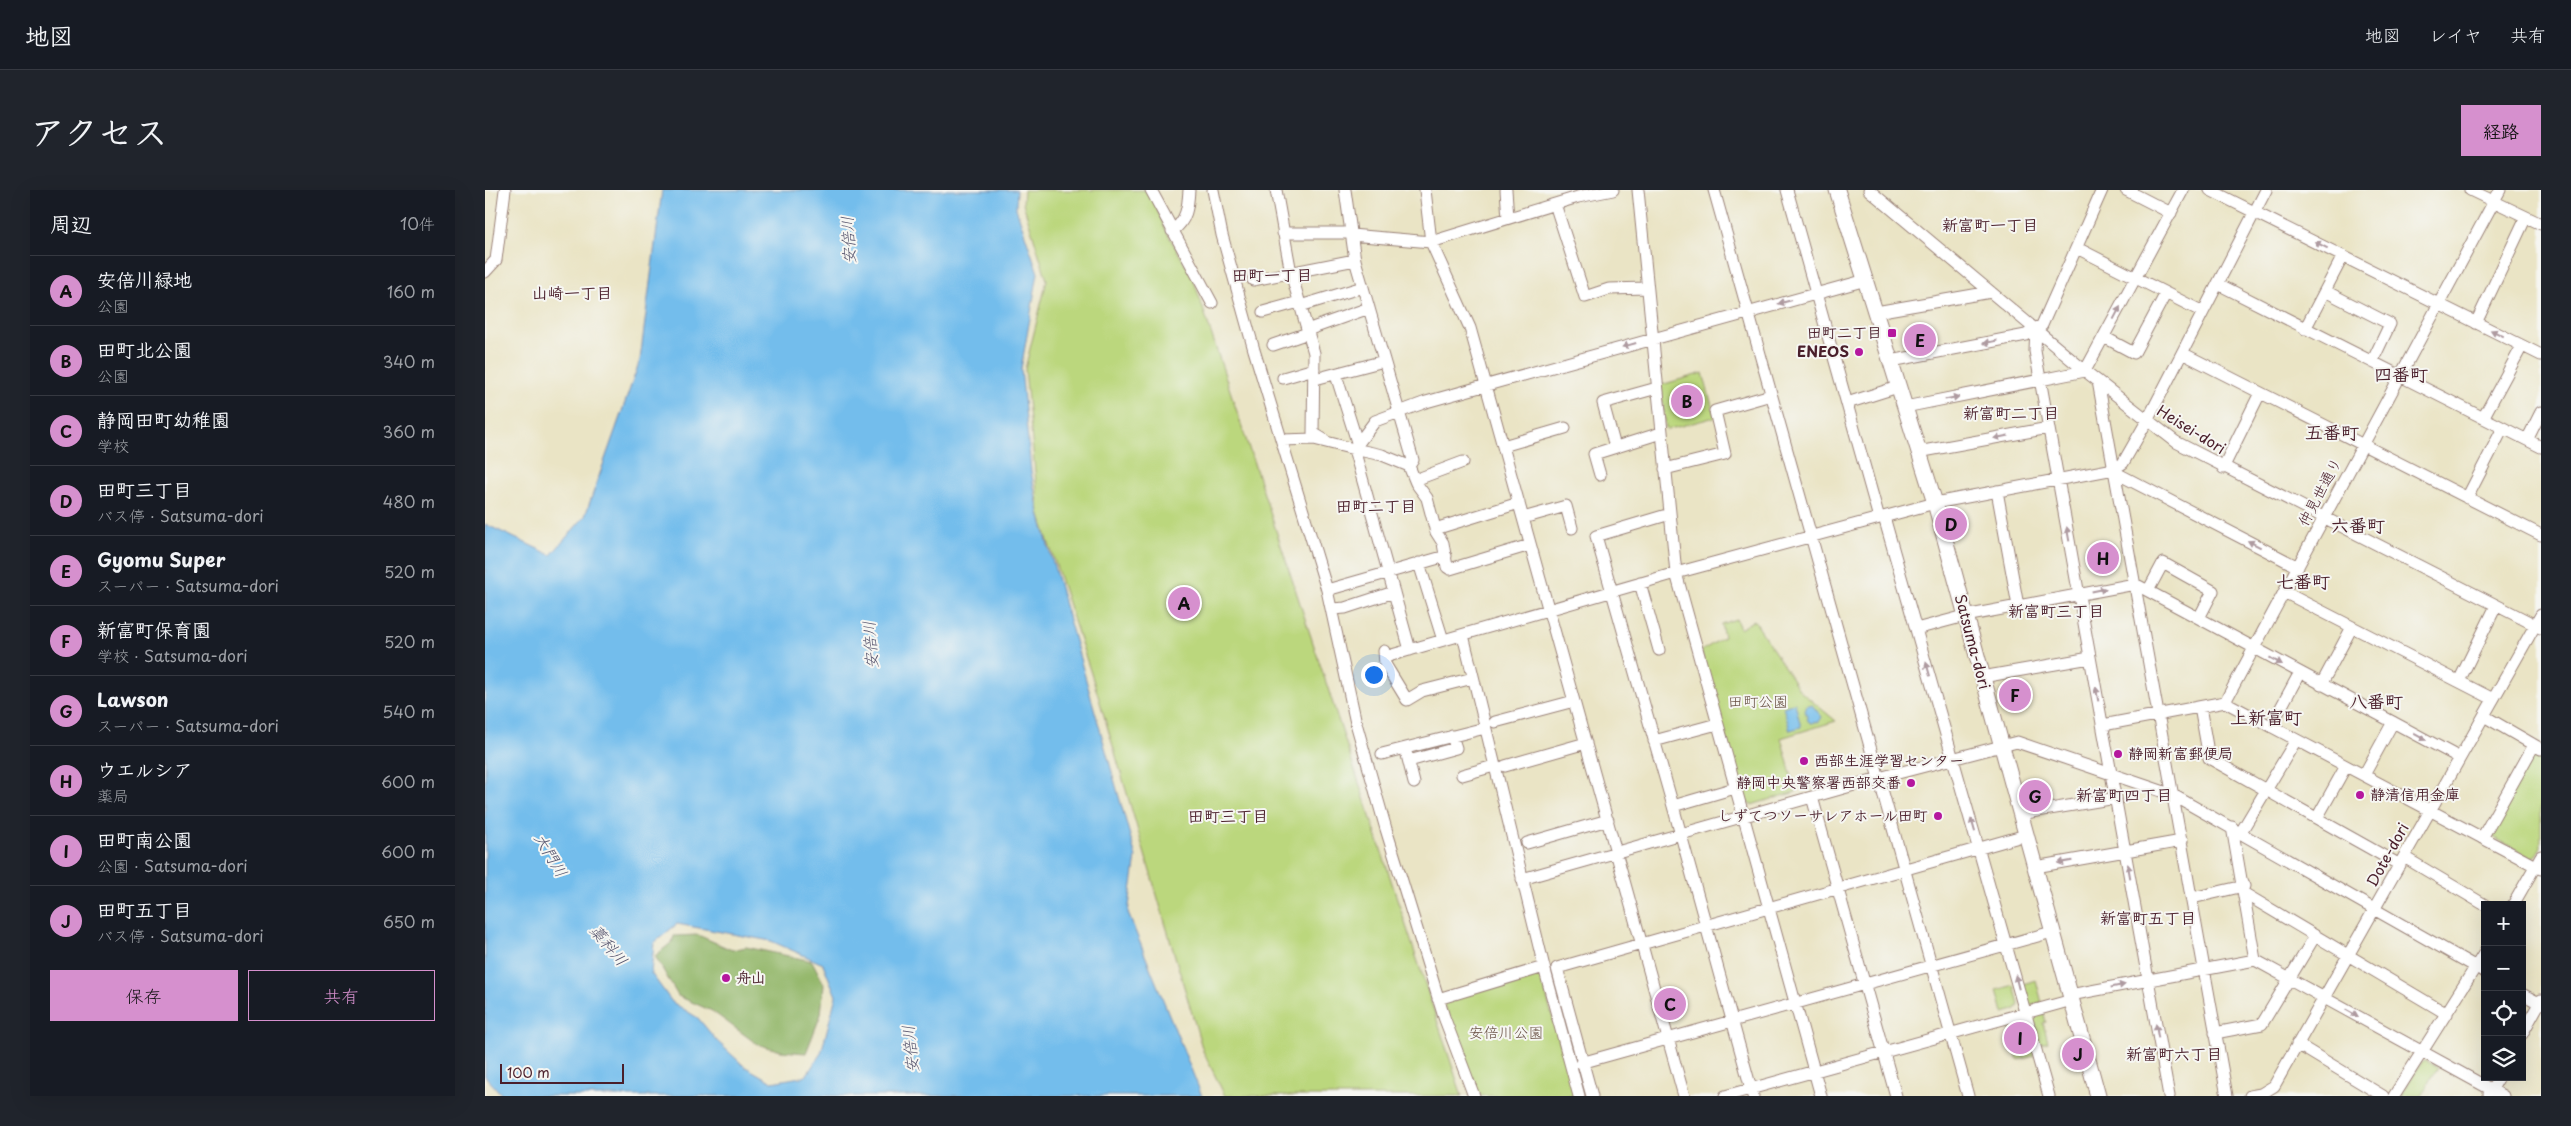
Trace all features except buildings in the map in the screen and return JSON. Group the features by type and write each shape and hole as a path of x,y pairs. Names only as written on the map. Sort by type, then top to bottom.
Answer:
{"main road":[{"name":"Satsuma-dori","path":"1837,190 1935,503 2052,932 2099,1096"}],"street":[{"path":"485,272 496,260 505,190"},
{"path":"1151,190 1211,303"},
{"path":"1172,231 1181,223 1185,216 1189,190"},
{"path":"1276,190 1291,273 1314,353 1313,433 1333,445"},
{"path":"1345,190 1355,260 1413,460 1409,466"},
{"path":"1425,190 1431,242 1470,328 1684,1096"},
{"path":"1506,190 1508,218"},
{"path":"1283,233 1351,234 1431,242 1555,204 1581,193 1613,190"},
{"path":"1638,190 1676,573 1821,1096"},
{"path":"1714,190 1968,1096"},
{"path":"1787,190 1847,403 1916,629 2049,1096"},
{"name":"Heisei-dori","path":"1869,190 2085,371 2176,442 2223,468 2496,606 2539,623"},
{"path":"1891,361 2026,335 2036,329 2046,320 2102,190"},
{"path":"2126,190 2171,213"},
{"path":"1905,407 2085,371 2183,190"},
{"path":"2210,190 2522,346 2540,351"},
{"path":"1473,678 1422,691 1407,700 1385,664 1385,654 1411,650 1640,583 1935,503 2114,469 2123,463 2147,421 2266,190"},
{"path":"2470,190 2497,195 2527,217 2541,224"},
{"path":"1214,194 1254,350 1327,590 1356,723 1439,999 1474,1096"},
{"name":"仲見世通り","path":"2225,702 2497,195"},
{"path":"1555,204 1585,296 1609,289 1647,288"},
{"path":"2477,323 2527,217"},
{"path":"2077,248 2203,312"},
{"path":"2305,328 2343,256"},
{"path":"1253,280 1355,260"},
{"path":"1356,447 1375,421 1399,411 1486,385 1866,280"},
{"path":"2218,284 2541,447"},
{"path":"1263,312 1363,287"},
{"path":"1876,312 1991,292"},
{"path":"2325,292 2390,324 2372,362"},
{"path":"2104,337 2134,353 2166,293"},
{"path":"1273,345 1369,308"},
{"path":"2036,329 2035,351 2169,1096"},
{"path":"2483,418 2522,346"},
{"path":"2182,353 2362,446 2541,535"},
{"path":"1283,378 1314,374 1336,375 1384,360"},
{"path":"1336,375 1388,572 1411,650"},
{"path":"2098,380 2227,1096"},
{"path":"1847,403 1899,387"},
{"path":"1615,447 1603,404 1657,388"},
{"path":"2223,468 2260,393"},
{"path":"1665,468 1725,454 1715,411 1771,395"},
{"path":"2527,440 2541,412"},
{"path":"1503,446 1565,428"},
{"path":"1918,452 2049,428"},
{"path":"2467,498 2503,428"},
{"path":"1600,474 1594,454 1661,433"},
{"path":"1282,440 1313,439 1333,445 1356,447 1409,466 1415,480 1427,498 1435,530 1443,543 1447,567 1451,569 1530,544"},
{"path":"1415,480 1463,462"},
{"path":"2114,469 2120,475 2297,566"},
{"path":"1997,492 2018,606"},
{"path":"1435,530 1519,503"},
{"path":"1523,518 1566,506 1572,528"},
{"path":"1670,514 1595,536 1753,1092"},
{"path":"1327,590 1446,556"},
{"path":"1419,564 1443,640"},
{"path":"2148,591 2163,564 2213,591 2199,618"},
{"path":"1640,583 1659,650"},
{"path":"1916,629 1965,616 2135,584 2299,674 2460,758"},
{"path":"1332,609 1345,608 1394,592"},
{"path":"2284,592 2493,698"},
{"path":"2459,681 2496,606"},
{"name":"Dote-dori","path":"2250,1096 2274,1093 2297,1044 2375,910 2493,698 2539,623"},
{"path":"2321,685 2352,627"},
{"path":"1463,635 1473,678 1490,725 1522,879 1579,1096"},
{"path":"1982,677 2090,658"},
{"path":"2271,726 2299,674"},
{"path":"1382,754 1453,736 1574,701"},
{"path":"2103,726 2225,702 2482,838 2539,864 2516,901"},
{"path":"2200,707 2209,758 2317,818 2481,903"},
{"path":"2482,838 2538,747 2484,716"},
{"path":"2364,775 2393,722"},
{"path":"1654,741 1717,724"},
{"path":"1409,761 1456,748 1453,736"},
{"path":"2255,960 2236,830 2267,789 2297,740"},
{"path":"1522,879 1617,854 1879,778 2017,742 2173,795 2480,970 2447,1014 2394,1096"},
{"path":"1462,775 1586,743"},
{"path":"1406,748 1414,783"},
{"path":"2317,818 2346,766"},
{"path":"1673,806 1735,788"},
{"path":"1812,797 1896,1096"},
{"path":"2020,814 2115,798"},
{"path":"1527,843 1608,820"},
{"path":"1592,1096 1581,1063 1557,968 2026,835"},
{"path":"2035,867 2182,841"},
{"path":"2192,898 2244,890 2315,936 2447,1014"},
{"path":"1581,1063 1931,964 2052,932"},
{"path":"2215,1033 2262,1024 2291,979 2315,936"},
{"path":"1725,1096 1753,1092 1813,1070 2025,1012 2071,997 2255,960 2325,997 2490,1093 2503,1096"},
{"path":"1439,999 1544,967"},
{"path":"2526,996 2540,1003 2526,1027"},
{"path":"2297,1044 2383,1096"},
{"path":"2490,1093 2497,1081"}],"green space":[{"path":"1024,190 1149,190 1166,231 1193,278 1462,1096 1225,1096 1203,1051 1097,692 1039,513 1025,369 1047,280 1023,203"},
{"path":"1703,373 1715,417 1666,430 1661,385"},
{"name":"田町公園","path":"1736,619 1740,629 1754,620 1800,691 1836,721 1781,738 1796,792 1751,805 1744,801 1701,651 1724,637 1721,624"},
{"path":"2534,751 2541,755 2541,847 2536,855 2531,858 2488,834"},
{"path":"698,935 732,950 746,947 812,961 824,984 821,1014 806,1053 781,1051 757,1044 712,1011 678,996 655,956 672,942 674,936"},
{"name":"安倍川公園","path":"1536,972 1541,977 1575,1096 1478,1096 1442,1000"},
{"path":"2036,980 2042,1003 2029,1006 2020,985"},
{"path":"2014,985 2019,1005 2015,1010 2003,1013 1997,990"},
{"path":"2043,1011 2046,1022 2043,1023 2048,1042 2037,1045 2031,1014"},
{"path":"2020,1017 2024,1020 2034,1056 2018,1060 2007,1020"},
{"path":"2426,1061 2438,1067 2421,1096 2401,1096 2422,1062"}],"water":[{"path":"662,190 1017,190 1016,208 1038,273 1021,369 1031,471 1039,513 1136,857 1128,913 1202,1096 503,1096 485,1076 485,524 551,555 585,516 640,360","holes":["677,924 771,941 823,964 836,996 821,1053 806,1076 772,1082 744,1066 717,1041 698,1018 672,1002 651,973 654,943"]},
{"path":"1795,703 1801,727 1790,730 1783,707"},
{"path":"1807,705 1812,705 1822,717 1819,722 1811,723 1808,721 1805,710"}],"place":[{"name":"田町二丁目","path":"1892,333"},
{"name":"Gyomu Super","path":"1920,340"},
{"name":"ENEOS","path":"1859,352"},
{"name":"田町北公園","path":"1687,401"},
{"name":"田町三丁目","path":"1951,524"},
{"name":"ウエルシア","path":"2103,558"},
{"name":"安倍川緑地","path":"1184,603"},
{"name":"新富町保育園","path":"2015,695"},
{"name":"静岡新富郵便局","path":"2118,754"},
{"name":"西部生涯学習センター","path":"1804,761"},
{"name":"静岡中央警察署西部交番","path":"1911,783"},
{"name":"静清信用金庫","path":"2360,795"},
{"name":"Lawson","path":"2035,796"},
{"name":"しずてつソーサレアホール田町","path":"1938,816"},
{"name":"舟山","path":"726,978"},
{"name":"静岡田町幼稚園","path":"1670,1004"},
{"name":"田町南公園","path":"2020,1038"},
{"name":"田町五丁目","path":"2078,1054"}],"district":[{"name":"新富町一丁目","path":"1990,225"},
{"name":"田町一丁目","path":"1272,275"},
{"name":"山崎一丁目","path":"572,293"},
{"name":"四番町","path":"2401,375"},
{"name":"新富町二丁目","path":"2011,413"},
{"name":"五番町","path":"2332,433"},
{"name":"田町二丁目","path":"1376,506"},
{"name":"六番町","path":"2358,526"},
{"name":"七番町","path":"2303,582"},
{"name":"新富町三丁目","path":"2056,611"},
{"name":"八番町","path":"2376,702"},
{"name":"上新富町","path":"2266,718"},
{"name":"新富町四丁目","path":"2124,795"},
{"name":"田町三丁目","path":"1228,816"},
{"name":"新富町五丁目","path":"2148,918"},
{"name":"新富町六丁目","path":"2174,1054"}],"water label":[{"name":"安倍川","path":"848,240"},
{"name":"安倍川","path":"870,645"},
{"name":"大門川","path":"551,855"},
{"name":"藁科川","path":"609,945"},
{"name":"安倍川","path":"910,1049"}]}
